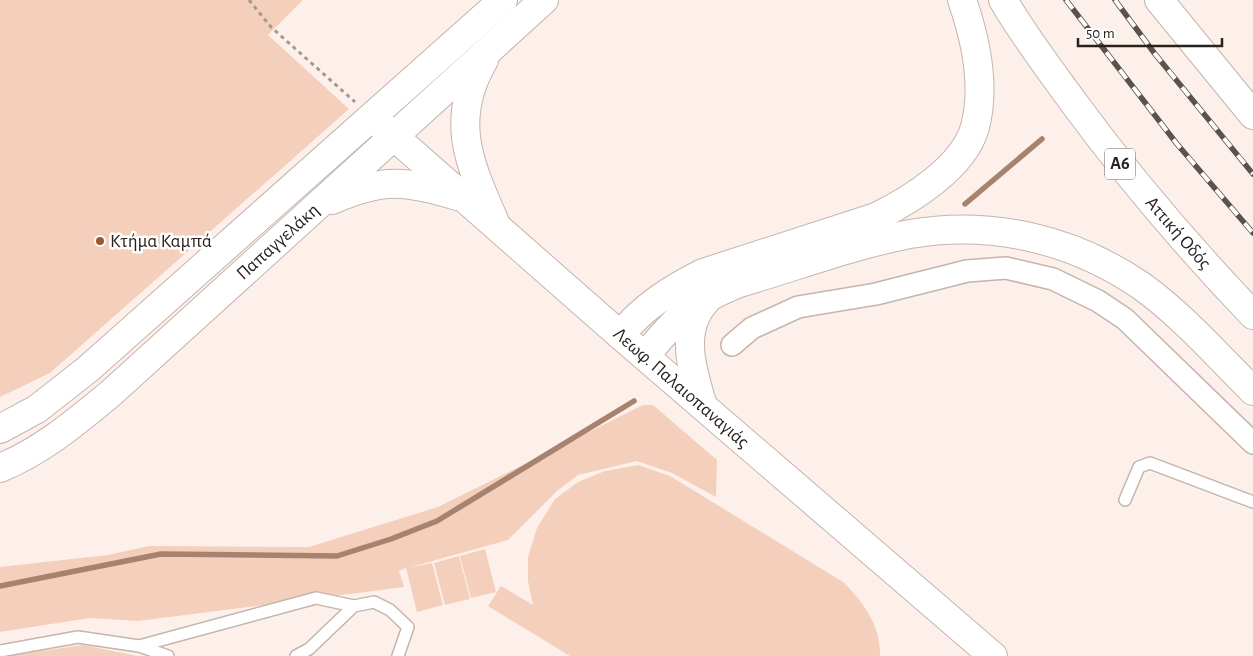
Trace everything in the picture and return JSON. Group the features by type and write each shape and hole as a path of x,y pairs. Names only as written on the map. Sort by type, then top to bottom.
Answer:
{"main road":[{"name":"Παπαγγελάκη","path":"0,429 37,409 88,369 502,0"},
{"name":"Παπαγγελάκη","path":"0,468 14,462 65,432 110,394 544,0"},
{"path":"620,335 632,320 653,302 703,272 876,217 898,207 947,170 963,150 974,128 978,100 978,62 969,18 962,0"},
{"name":"Αττική Οδός","path":"1003,0 1058,81 1114,157 1194,254 1253,315"},
{"path":"1159,0 1253,115"},
{"path":"496,44 473,81 466,104 464,128 467,149 474,174 497,228"},
{"name":"Λεωφ. Παλαιοπαναγιάς","path":"372,117 620,335 993,656"},
{"path":"319,205 356,189 381,183 402,183 428,188 464,199"},
{"path":"645,356 677,319 691,306 739,283 910,234 964,230 996,231 1030,236 1066,247 1101,262 1140,286 1176,315 1253,391"},
{"path":"703,406 693,371 690,333 699,308 713,294"}],"street":[{"path":"732,345 752,328 798,307 876,294 967,271 1006,268 1053,279 1098,300 1125,319 1253,443"}],"lane":[{"path":"1125,500 1139,467 1150,463 1253,502"},
{"path":"139,646 316,598 354,606 374,602 390,610 408,627 398,656"},
{"path":"296,656 309,649 354,606"},
{"path":"0,651 78,637 139,646 168,656"}],"path":[{"path":"249,0 271,27 372,117"}],"shaded area":[{"name":"Kτήμα Καμπά","path":"0,0 303,0 268,35 349,109 50,373 0,397"},
{"path":"643,405 653,405 717,460 716,497 672,473 637,461 578,475 557,491 508,540 407,568 432,563 443,605 417,612 406,568 399,571 404,587 138,621 90,618 0,632 0,567 108,555 149,546 309,547 438,507"},
{"path":"638,465 670,476 843,582 864,606 874,624 880,645 880,656 570,656 488,606 501,586 533,605 528,581 528,557 537,528 555,499 578,482 605,471"},
{"path":"485,549 496,592 471,598 460,556"},
{"path":"459,556 470,599 445,605 434,563"},
{"path":"83,645 138,656 6,656"}],"waterway":[{"path":"965,204 1042,139"},
{"path":"0,586 161,554 337,556 391,539 437,521 634,401"}],"railway":[{"path":"1066,0 1177,144 1253,233"},
{"path":"1115,0 1155,54 1253,174"}],"place":[{"name":"Kτήμα Καμπά","path":"100,241"}]}
